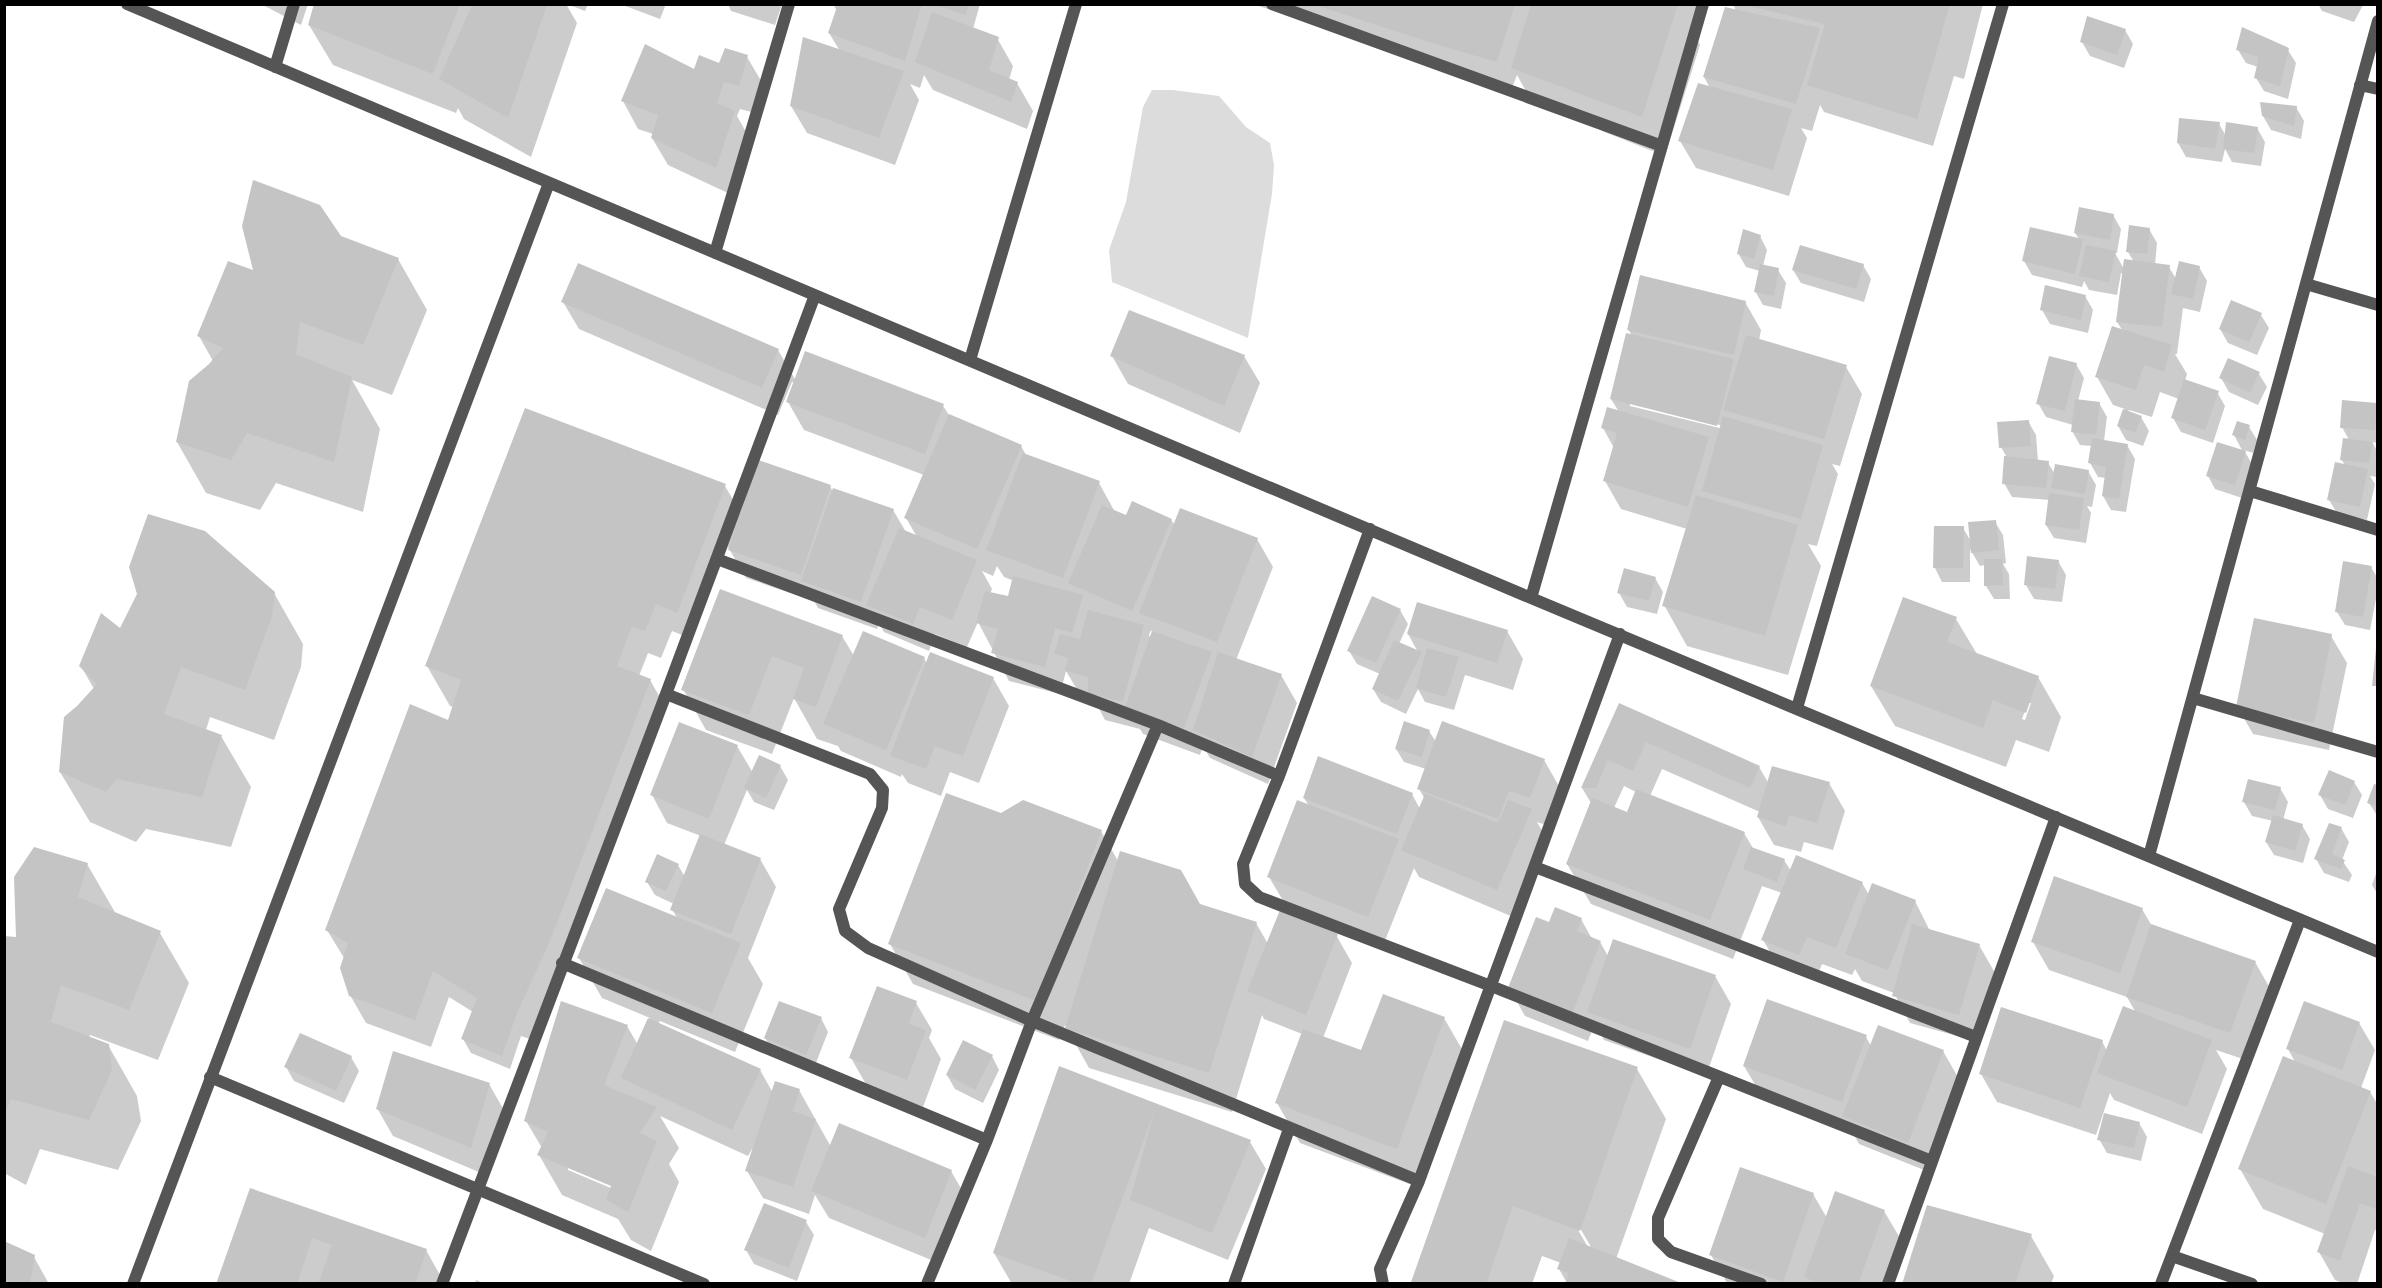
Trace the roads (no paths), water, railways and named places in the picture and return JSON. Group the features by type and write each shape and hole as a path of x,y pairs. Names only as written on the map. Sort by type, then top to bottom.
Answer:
{"street":[{"path":"127,4 1531,598 2378,952"},
{"path":"275,67 294,4"},
{"path":"715,253 789,4"},
{"path":"970,360 1076,4"},
{"path":"1272,4 1662,146"},
{"path":"1531,598 1703,4"},
{"path":"1797,708 2002,4"},
{"path":"2149,856 2378,21"},
{"path":"2360,85 2378,89"},
{"path":"133,1284 549,183"},
{"path":"2306,284 2378,305"},
{"path":"442,1284 815,295"},
{"path":"2250,491 2378,530"},
{"path":"1370,529 1279,776 1243,864 1245,884 1259,897 1491,986 1932,1161"},
{"path":"717,559 1158,725 1279,776"},
{"path":"1383,1284 1380,1269 1419,1181 1620,634"},
{"path":"666,694 870,774 883,790 882,808 839,909 845,931 868,948 1032,1021 1419,1181"},
{"path":"2193,698 2378,752"},
{"path":"927,1284 987,1140 1032,1021 1158,725"},
{"path":"1888,1284 2056,817"},
{"path":"1534,867 1976,1037"},
{"path":"2161,1284 2300,920"},
{"path":"562,963 987,1140"},
{"path":"210,1077 704,1284"},
{"path":"1719,1077 1658,1218 1658,1239 1671,1252 1761,1284"},
{"path":"1234,1284 1289,1129"},
{"path":"2172,1256 2252,1284"}]}
